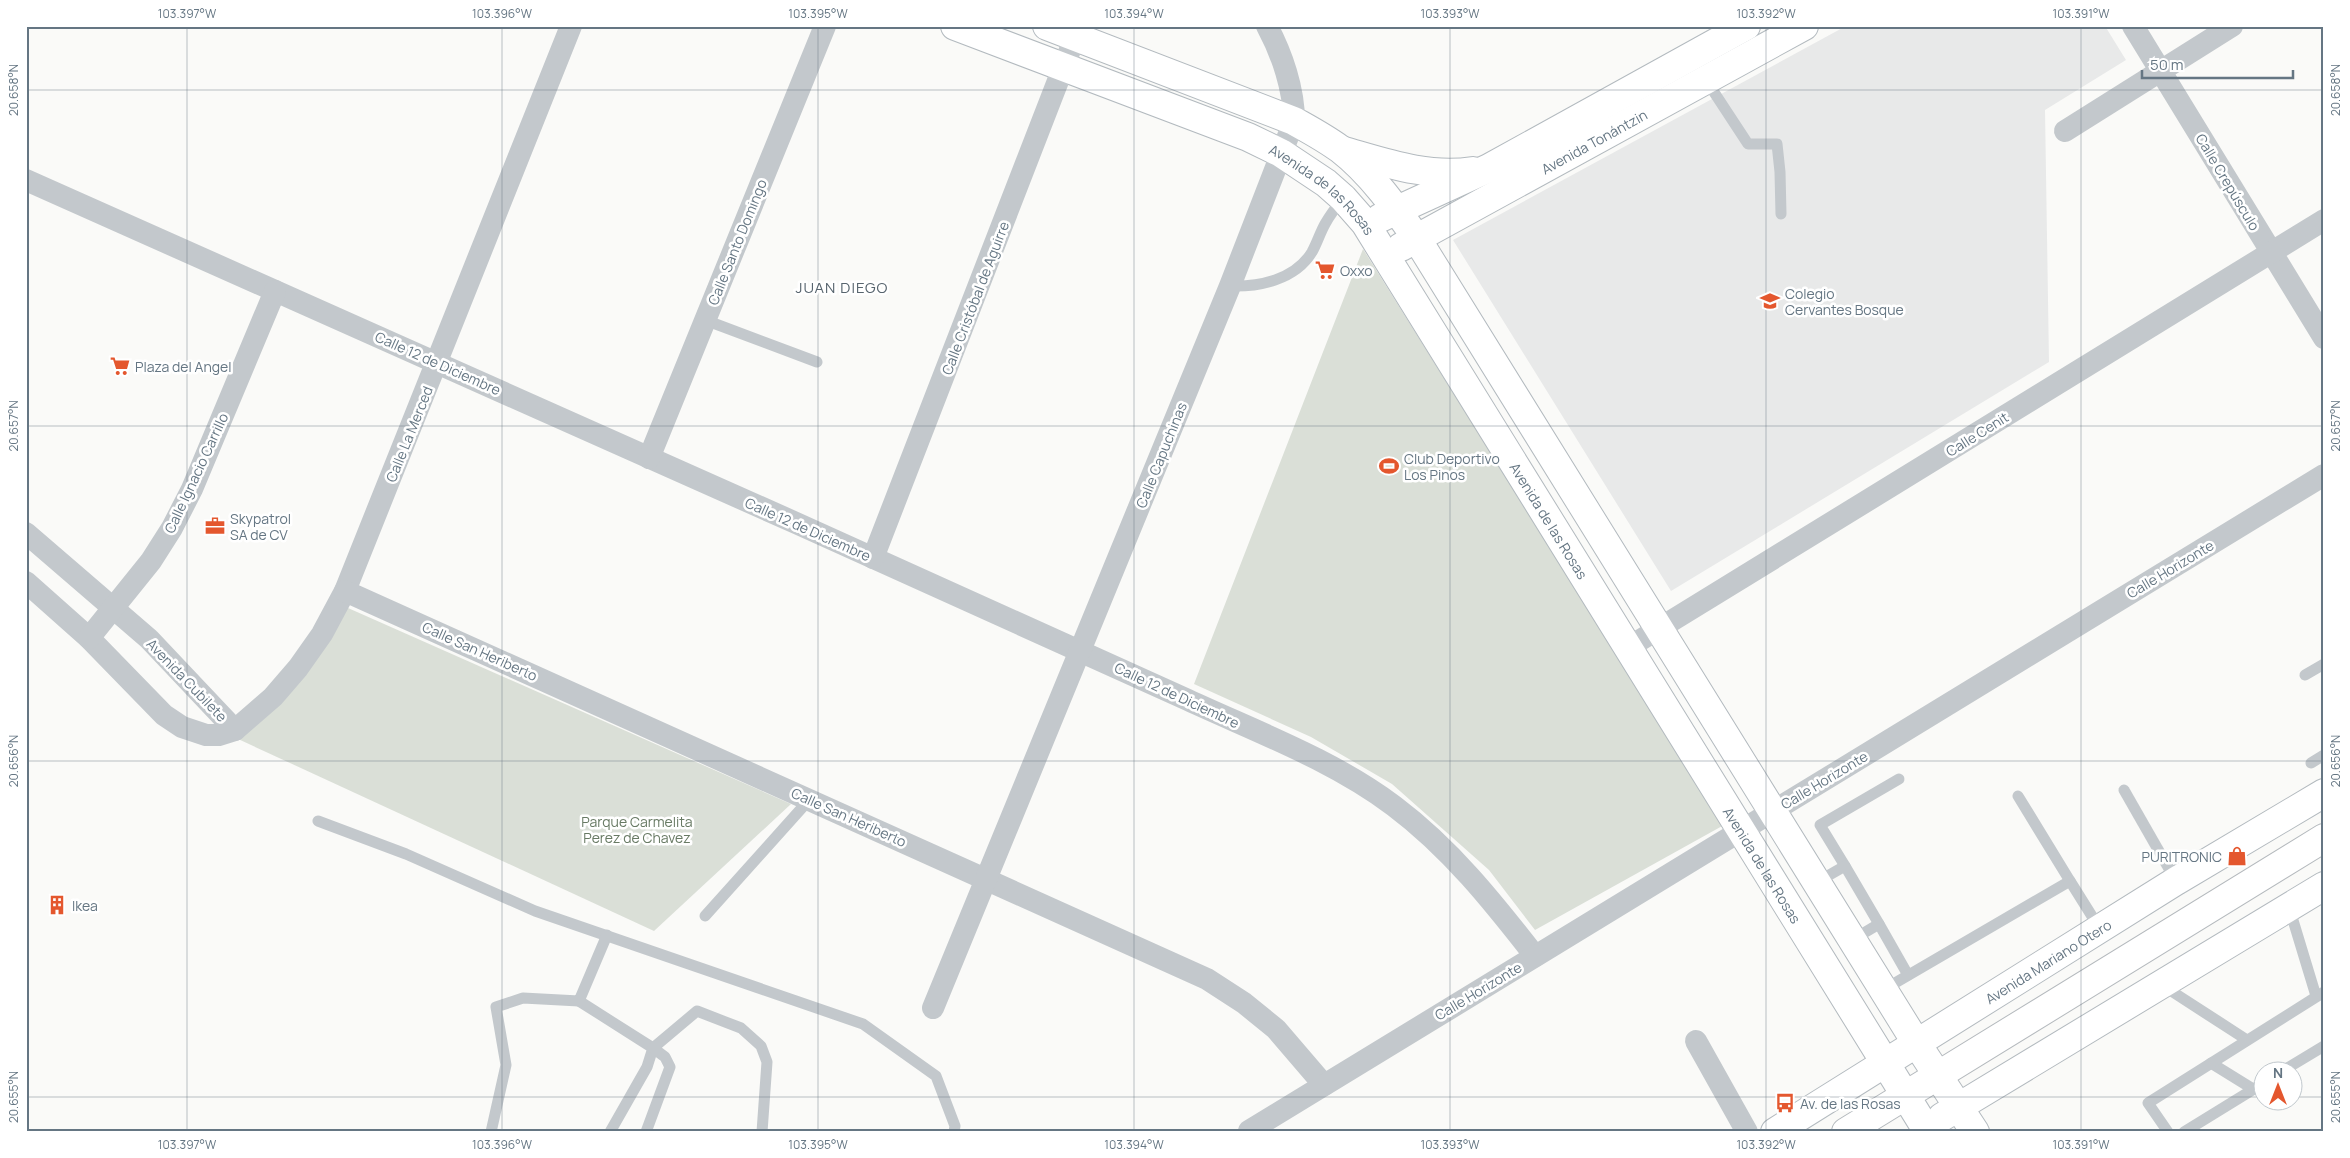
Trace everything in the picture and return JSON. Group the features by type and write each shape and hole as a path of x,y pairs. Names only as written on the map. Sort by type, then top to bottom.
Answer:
{"street":[{"name":"Calle La Merced","path":"234,730 273,696 298,668 322,634 345,591 438,363 571,26"},
{"name":"Calle Santo Domingo","path":"649,458 825,26"},
{"name":"Avenida de las Rosas","path":"955,26 1248,137 1281,153 1319,178 1343,198 1365,223 1906,1095 1924,1130"},
{"path":"1047,26 1294,121 1322,136 1341,150 1380,190 1417,239 1661,629 1883,990 1975,1132"},
{"name":"Avenida Tonántzin","path":"1365,223 1397,211 1489,168 1746,26"},
{"name":"Avenida Tonántzin","path":"1385,256 1804,26"},
{"name":"Calle Crepúsculo","path":"2133,26 2324,338"},
{"path":"2065,131 2232,26"},
{"name":"Calle Capuchinas","path":"933,1008 1230,286 1294,121 1294,104 1274,29"},
{"name":"Calle Cristóbal de Aguirre","path":"873,558 1075,37"},
{"path":"1341,150 1394,166 1420,171 1463,172 1489,168"},
{"name":"Calle 12 de Diciembre","path":"26,180 1081,650 1313,758 1360,783 1394,806 1464,869 1493,901 1535,956"},
{"name":"Calle Cenit","path":"1628,647 1661,629 2324,220"},
{"name":"Calle Ignacio Carrillo","path":"89,638 151,561 172,528 192,490 275,291"},
{"name":"Calle Horizonte","path":"1249,1131 2324,475"},
{"name":"Avenida Cubilete","path":"26,533 114,608 170,660 234,730 219,735 206,735 182,727 164,715 89,638 26,582"},
{"name":"Calle San Heriberto","path":"345,591 1207,979 1244,1003 1276,1029 1324,1085"},
{"name":"Avenida Mariano Otero","path":"1775,1132 2176,881 2324,793"},
{"path":"1846,1132 2324,838"},
{"path":"1924,1130 1958,1107 2324,887"},
{"path":"1696,1041 1747,1132"}],"lane":[{"path":"1706,80 1748,144 1777,144 1781,214"},
{"path":"1230,286 1253,286 1275,281 1294,270 1312,254 1324,225 1343,198"},
{"path":"705,320 817,362"},
{"path":"2305,675 2324,664"},
{"path":"2311,763 2324,755"},
{"path":"1900,779 1820,825 1908,975"},
{"path":"2124,790 2176,881"},
{"path":"2018,796 2100,929"},
{"path":"705,916 809,800"},
{"path":"318,821 406,854 535,911 863,1024 936,1076 955,1126 954,1132"},
{"path":"1817,882 1844,866"},
{"path":"1883,990 2070,881"},
{"path":"2168,1132 2148,1103 2320,994 2289,907"},
{"path":"1852,940 1879,924"},
{"path":"579,1002 607,935"},
{"path":"2161,984 2246,1040"},
{"path":"491,1132 506,1065 496,1006 522,998 579,1002 665,1057 670,1067 646,1132"},
{"path":"610,1132 647,1067 653,1048 697,1011 741,1028 761,1046 767,1062 762,1132"},
{"path":"2301,1060 2324,1046"},
{"path":"2212,1062 2252,1084"},
{"path":"2184,1132 2252,1091"}],"shaded area":[{"name":"Colegio Cervantes Bosque","path":"1846,26 2105,26 2126,60 2045,110 2049,362 1671,591 1453,240"}],"green space":[{"name":"Club Deportivo Los Pinos","path":"1363,249 1724,825 1535,930 1489,870 1392,784 1311,737 1194,684"},
{"name":"Parque Carmelita Perez de Chavez","path":"348,608 791,804 654,931 238,739"}],"place":[{"name":"Oxxo","path":"1325,270"},
{"name":"Colegio Cervantes Bosque","path":"1770,301"},
{"name":"Plaza del Angel","path":"120,366"},
{"name":"Club Deportivo Los Pinos","path":"1389,466"},
{"name":"Skypatrol SA de CV","path":"215,526"},
{"name":"PURITRONIC","path":"2237,856"},
{"name":"Ikea","path":"57,905"},
{"name":"Av. de las Rosas","path":"1785,1103"}],"district":[{"name":"JUAN DIEGO","path":"842,287"}]}
